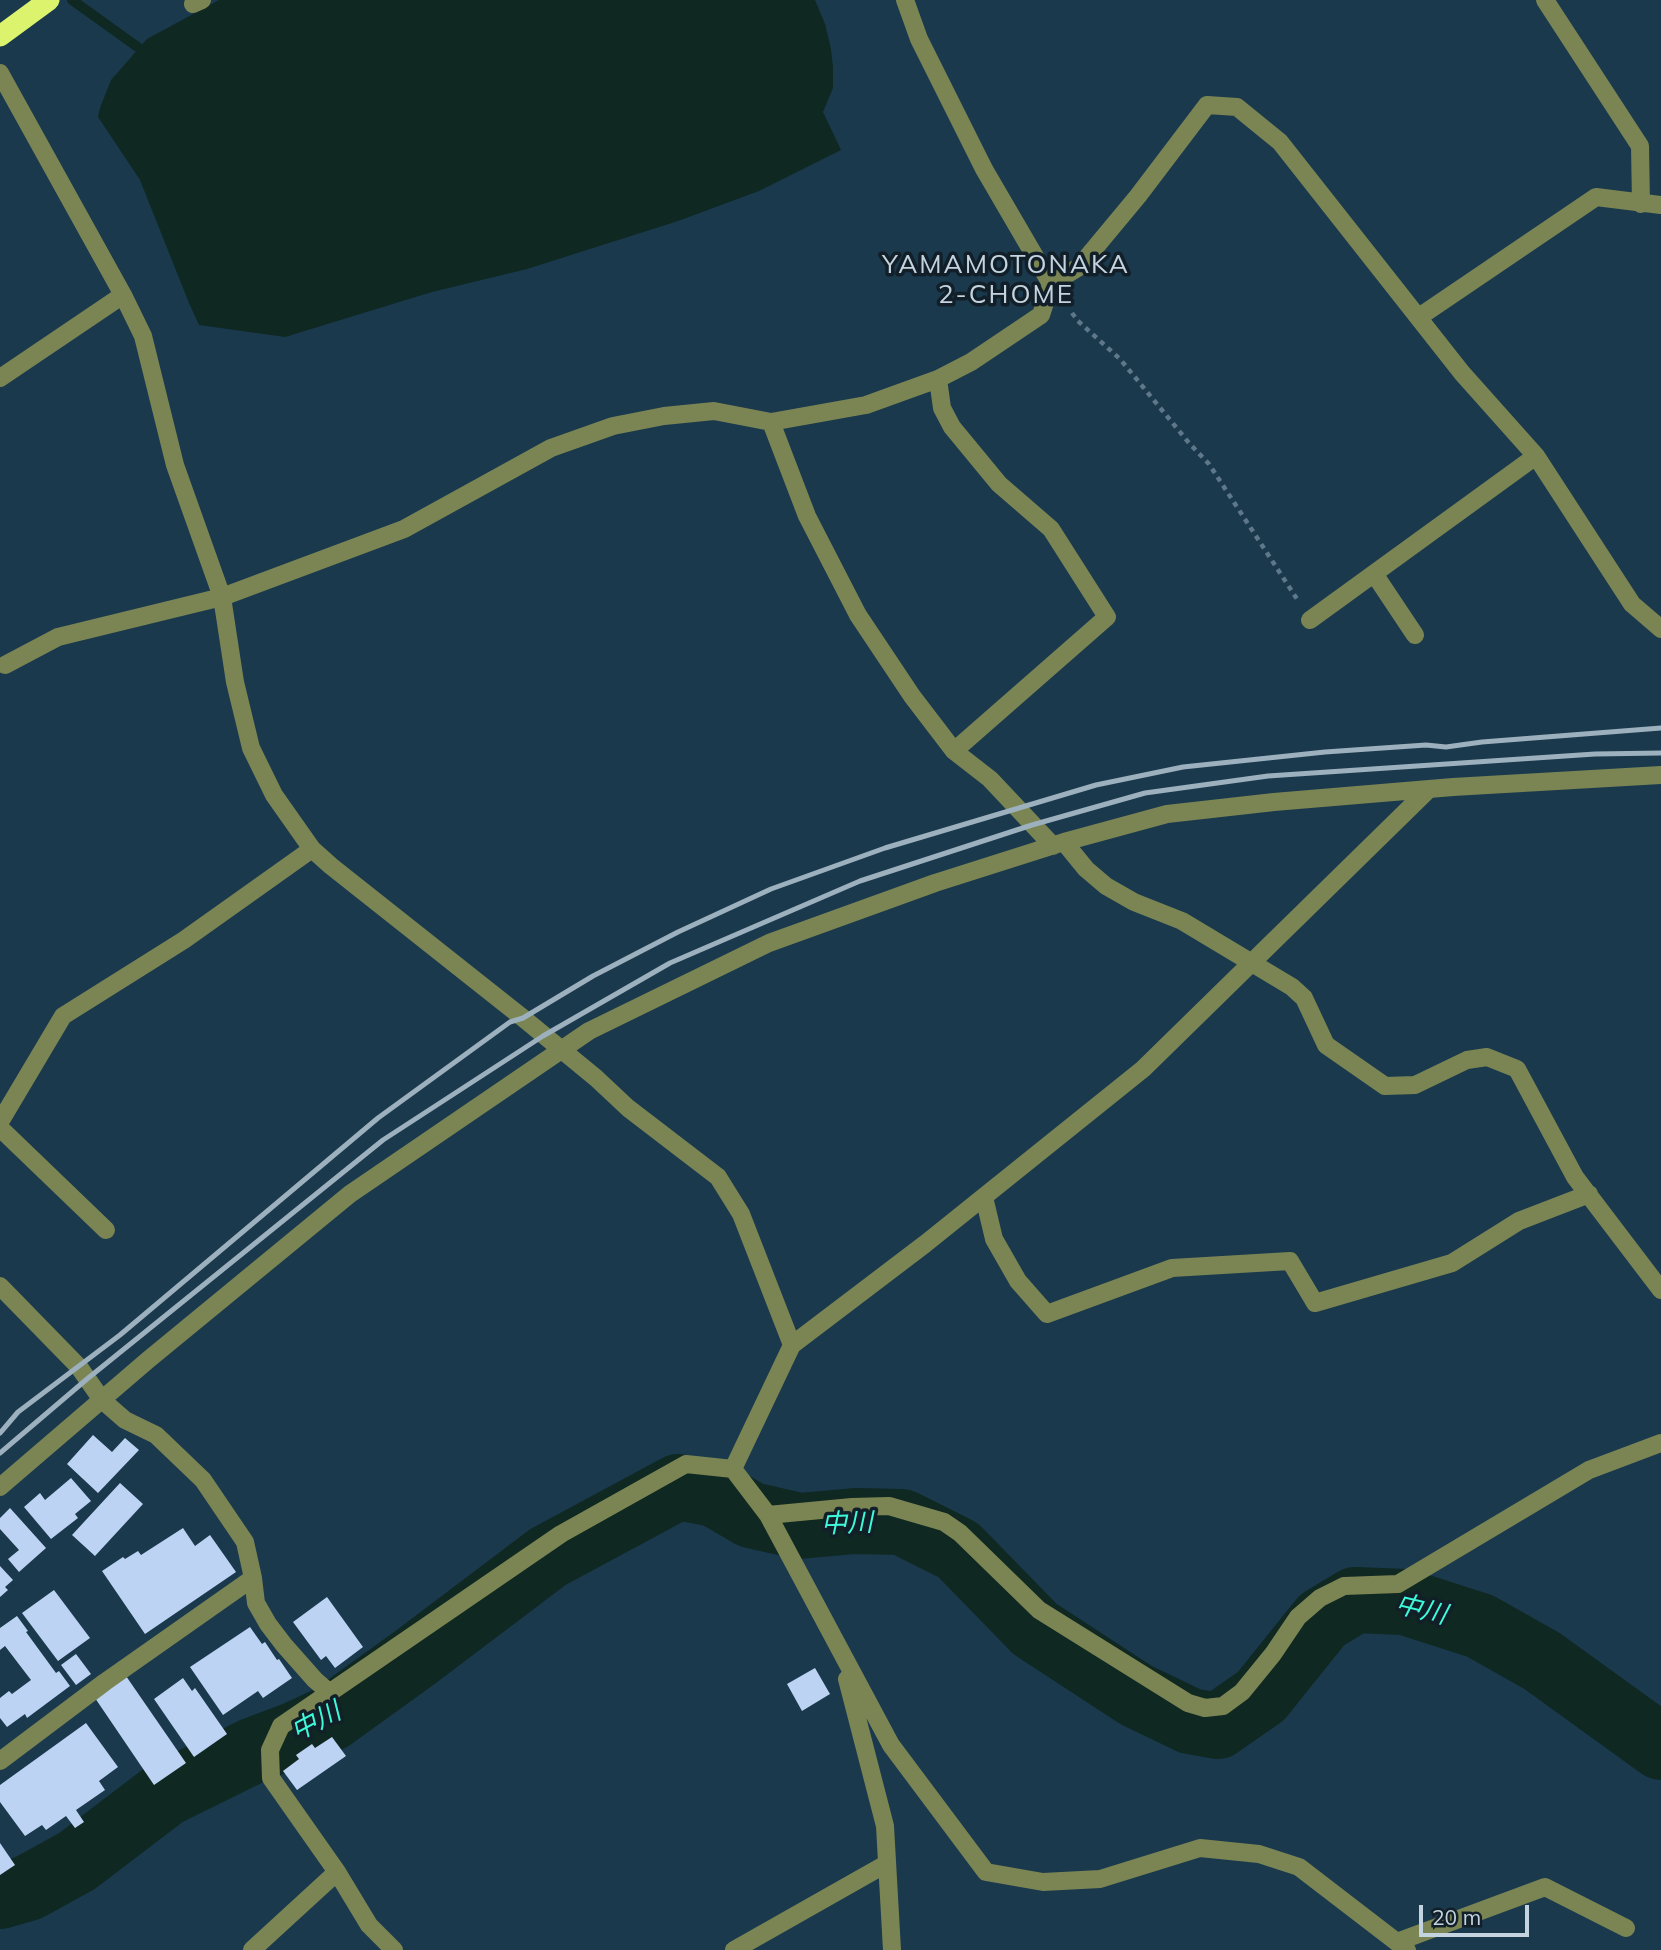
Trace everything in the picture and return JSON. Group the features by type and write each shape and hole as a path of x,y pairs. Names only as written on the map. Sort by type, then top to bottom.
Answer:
{"highway":[{"path":"0,36 49,0"}],"street":[{"path":"905,0 919,39 984,169 1051,284"},
{"path":"1545,0 1640,146 1641,204"},
{"path":"0,73 143,336 176,465 222,597 235,682 251,748 274,795 312,849 596,1078 628,1108 718,1177 741,1214 792,1346"},
{"path":"5,665 58,637 222,597 404,529 551,448 613,426 664,416 714,411 771,422 866,405 937,379 971,362 1041,315 1051,284 1079,267 1138,196 1207,105 1237,107 1279,142 1462,373 1536,456 1632,604 1661,629"},
{"path":"1419,317 1596,197 1661,205"},
{"path":"0,378 123,295"},
{"path":"937,379 942,408 952,426 999,484 1051,529 1107,617 954,751"},
{"path":"771,422 807,516 858,615 912,696 954,751 990,779 1016,809 1106,886 1134,902 1182,921 1292,987 1304,998 1326,1045 1385,1086 1415,1085 1467,1060 1487,1056 1517,1069 1575,1177 1661,1290"},
{"path":"1310,620 1536,456"},
{"path":"1375,575 1415,635"},
{"path":"0,1487 148,1360 350,1194 589,1031 769,943 935,883 1058,844 1167,814 1429,789 1661,775"},
{"path":"733,1469 792,1346 1143,1069 1429,789"},
{"path":"0,1122 63,1016 184,940 312,849"},
{"path":"0,1128 106,1230"},
{"path":"984,1197 994,1239 1018,1281 1047,1314 1172,1268 1290,1261 1315,1303 1452,1263 1519,1221 1589,1194"},
{"path":"0,1286 79,1367 102,1400 125,1420 156,1435 203,1480 245,1542 256,1603 268,1624 315,1681 330,1693"},
{"path":"768,1514 889,1506 944,1522 960,1533 1039,1610 1188,1703 1205,1708 1223,1706 1242,1692 1273,1654 1298,1617 1320,1598 1344,1586 1398,1584 1589,1470 1661,1443"},
{"path":"394,1950 369,1925 337,1872 271,1778 270,1750 281,1726 561,1534 686,1464 733,1469 768,1514 891,1745 986,1871 1043,1882 1100,1879 1200,1848 1259,1854 1299,1867 1402,1946 1545,1887 1626,1928"},
{"path":"0,1761 105,1682 253,1578"},
{"path":"840,1651 885,1826 892,1950"},
{"path":"734,1950 886,1864"},
{"path":"252,1950 337,1872"}],"path":[{"path":"1051,284 1078,321 1121,359 1209,464 1310,620"}],"shaded area":[{"path":"219,0 815,0 825,24 833,67 833,88 823,112 841,150 759,191 678,221 527,269 432,292 285,337 199,325 140,180 98,117 111,80 147,39"}],"building":[{"path":"93,1435 112,1452 125,1438 139,1450 98,1493 67,1464"},
{"path":"71,1478 91,1501 75,1514 78,1518 51,1539 24,1507 40,1493 45,1500"},
{"path":"120,1483 143,1504 95,1556 72,1535"},
{"path":"10,1508 46,1548 19,1572 8,1559 19,1550 0,1529 0,1518"},
{"path":"183,1528 195,1546 210,1535 236,1572 145,1634 102,1571 123,1557 125,1559 138,1551 141,1555"},
{"path":"0,1566 13,1580 5,1587 8,1590 0,1597"},
{"path":"54,1590 90,1638 58,1661 22,1613"},
{"path":"327,1597 363,1647 335,1668 326,1656 321,1660 293,1622"},
{"path":"17,1616 56,1673 59,1671 70,1686 27,1718 25,1714 7,1727 0,1718 0,1698 9,1691 12,1694 31,1680 5,1646 0,1650 0,1628"},
{"path":"250,1627 292,1678 263,1698 258,1691 223,1715 190,1667"},
{"path":"76,1654 91,1674 76,1685 61,1665"},
{"path":"815,1668 830,1694 802,1711 787,1684"},
{"path":"126,1676 186,1763 154,1785 95,1698"},
{"path":"183,1678 192,1691 195,1688 227,1734 194,1757 154,1699"},
{"path":"86,1723 118,1767 99,1781 105,1790 76,1810 84,1822 75,1828 66,1816 46,1830 42,1825 25,1836 0,1802 0,1785"},
{"path":"332,1737 346,1756 297,1790 283,1771 299,1759 296,1755 312,1744 315,1748"},
{"path":"0,1843 15,1865 0,1875"}],"waterway":[{"path":"72,0 139,48"},
{"name":"中川","path":"0,1896 28,1888 77,1861 165,1794 254,1750 331,1718 548,1557 678,1487 715,1494 751,1515 799,1526 855,1521 902,1522 958,1550 1035,1629 1136,1695 1190,1721 1218,1726 1261,1696 1322,1620 1355,1600 1405,1602 1480,1626 1542,1661 1661,1747"}],"railway":[{"path":"0,1433 18,1412 120,1335 378,1118 510,1022 523,1018 593,976 678,932 771,889 885,848 1096,785 1183,767 1325,752 1426,745 1446,747 1661,728"},
{"path":"0,1453 87,1379 383,1140 543,1036 670,963 860,881 1032,825 1145,793 1268,776 1595,754 1661,753"}],"district":[{"name":"YAMAMOTONAKA 2-CHOME","path":"1006,280"}]}
